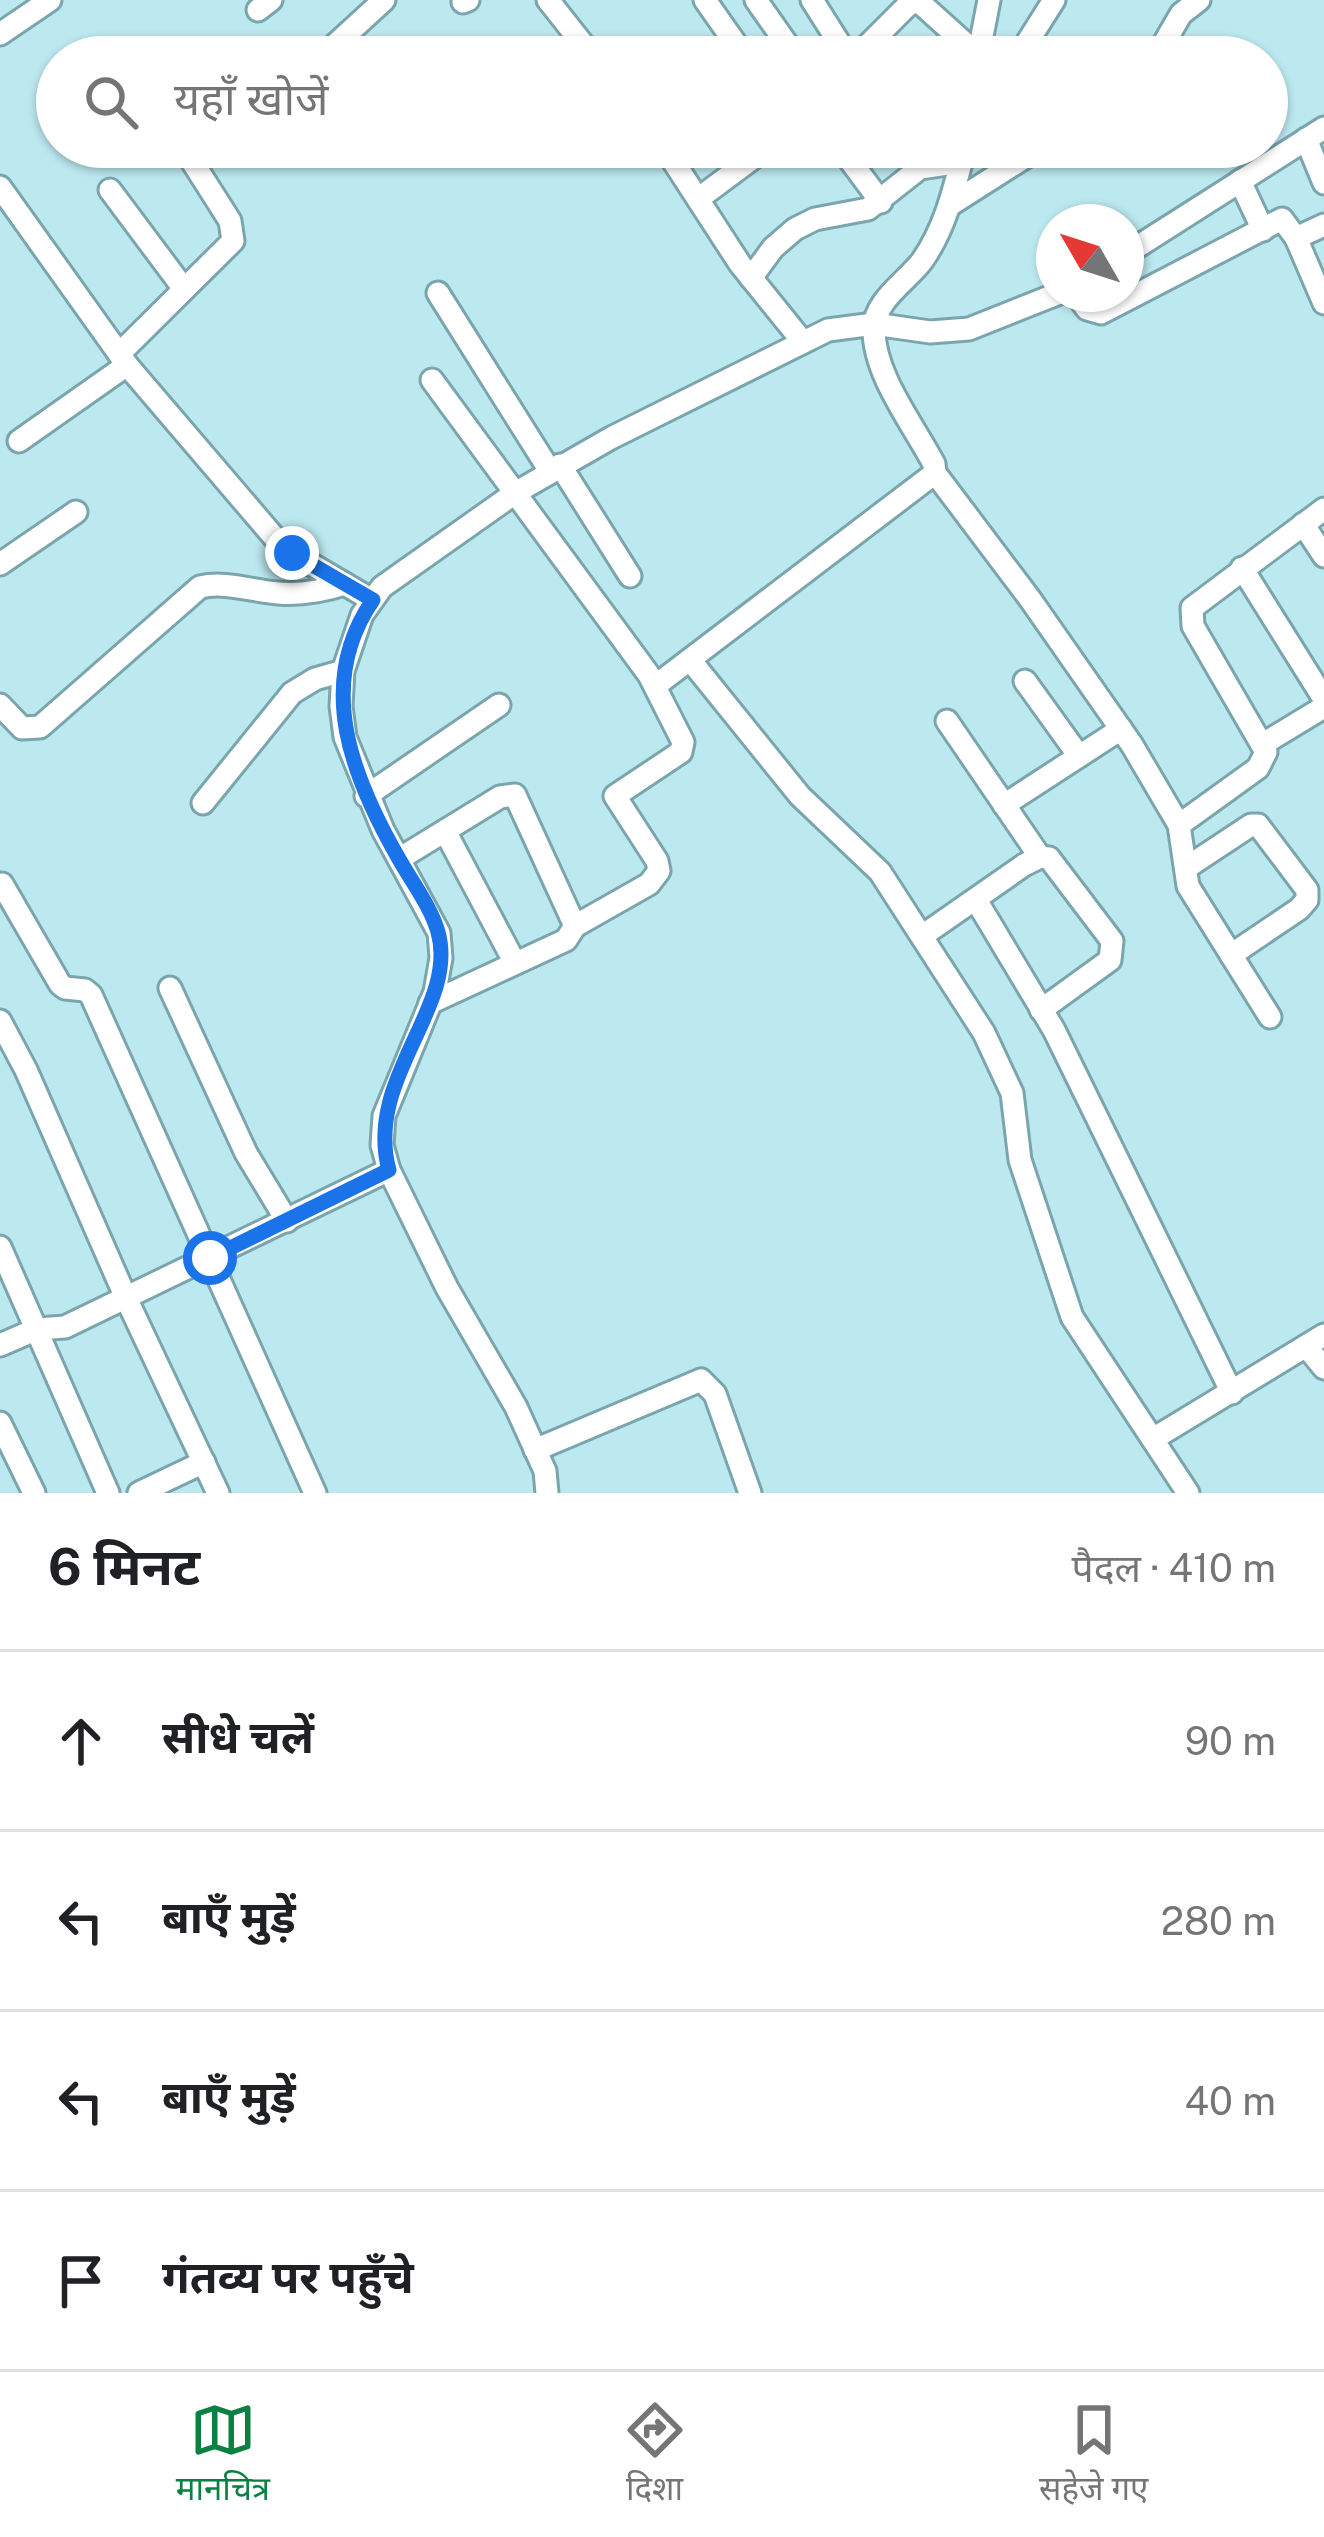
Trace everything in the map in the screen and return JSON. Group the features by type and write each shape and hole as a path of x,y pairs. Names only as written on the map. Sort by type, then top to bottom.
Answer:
{"street":[{"path":"2,29 50,0"},
{"path":"345,36 384,0"},
{"path":"548,0 576,36"},
{"path":"705,0 730,36"},
{"path":"756,0 780,36"},
{"path":"812,0 837,36"},
{"path":"868,36 889,9 919,0 957,36"},
{"path":"982,36 988,0"},
{"path":"1031,36 1054,0"},
{"path":"1167,36 1199,0"},
{"path":"1288,150 1315,133 1324,182"},
{"path":"19,441 123,360 233,241 234,230 196,168"},
{"path":"681,168 751,278 803,342"},
{"path":"698,199 740,168"},
{"path":"855,168 880,202"},
{"path":"751,278 773,248 795,229 880,202 923,168"},
{"path":"960,168 950,206 929,250 878,311 874,324 880,362 935,473 1121,729 1179,825 1188,886 1270,1017"},
{"path":"950,206 1009,168"},
{"path":"1144,242 1260,168"},
{"path":"1240,181 1263,230"},
{"path":"0,187 123,360 274,537 339,586 373,600"},
{"path":"110,190 184,290"},
{"path":"1144,292 1282,219 1296,238 1324,303"},
{"path":"1296,238 1324,225"},
{"path":"438,293 630,576"},
{"path":"548,1493 550,1488 516,1407 376,1178 384,1116 430,1003 441,958 439,933 366,796 346,737 340,706 343,671 362,615 382,587 555,468 803,342 829,330 874,324 930,332 969,329 1036,303"},
{"path":"430,1003 566,940 575,926 649,884 659,871 658,861 615,799 619,791 683,748 655,686 432,380"},
{"path":"655,686 935,473"},
{"path":"1179,825 1265,760 1263,745 1189,616 1198,599 1324,509"},
{"path":"0,564 76,512"},
{"path":"1303,524 1324,556"},
{"path":"1242,568 1324,703 1263,745"},
{"path":"0,705 22,728 40,727 200,587 216,584 309,593 339,586"},
{"path":"691,661 800,796 880,872 1007,1077 1020,1160 1078,1331 1188,1493"},
{"path":"203,803 306,683 343,671"},
{"path":"1025,681 1079,756"},
{"path":"366,796 499,705"},
{"path":"947,721 1040,856 1056,863 1114,946 1110,960 1041,1010"},
{"path":"1004,805 1121,729"},
{"path":"399,859 500,796 515,796 575,926"},
{"path":"1186,868 1258,825 1306,890 1307,901 1299,909 1231,955"},
{"path":"445,831 515,963"},
{"path":"922,936 1040,856"},
{"path":"2,884 60,984 91,995 315,1493"},
{"path":"976,900 1041,1010 1232,1394"},
{"path":"170,988 246,1153 286,1220"},
{"path":"0,1021 218,1493"},
{"path":"0,1345 37,1329 65,1327 376,1178"},
{"path":"0,1247 108,1493"},
{"path":"1153,1439 1315,1340 1324,1368"},
{"path":"535,1450 701,1380 715,1394 750,1493"},
{"path":"0,1423 34,1493"},
{"path":"139,1493 204,1462"}],"route":[{"path":"210,1258 389,1170 382,1145 384,1116 435,992 441,958 439,933 361,784 340,706 352,641 373,600 292,553"}]}
